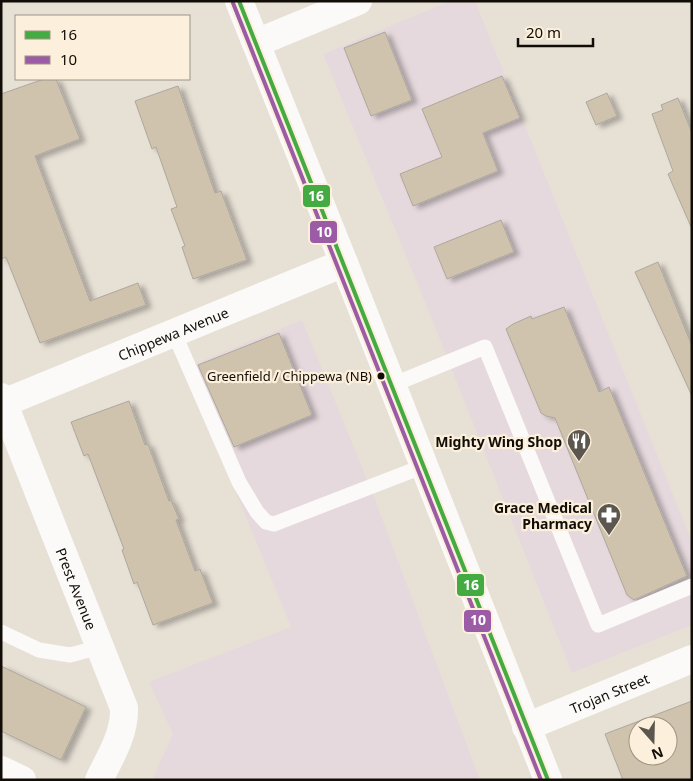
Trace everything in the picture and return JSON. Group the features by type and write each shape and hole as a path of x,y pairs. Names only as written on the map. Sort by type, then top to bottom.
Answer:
{"street":[{"path":"239,1 548,780"},
{"path":"256,43 358,1"},
{"name":"Chippewa Avenue","path":"2,401 344,263"},
{"name":"Prest Avenue","path":"2,401 124,708 125,722 122,732 99,780"},
{"name":"Trojan Street","path":"526,727 692,659"},
{"path":"1,770 22,780"}],"lane":[{"path":"174,333 239,482 257,512 266,522 274,524 424,466"},
{"path":"392,385 485,347 598,625 692,586"},
{"path":"1,632 39,650 70,655 100,647"}],"shaded area":[{"path":"450,1 475,1 692,542 692,625 572,673 427,307 323,54"},
{"path":"302,320 373,494 480,780 152,780 173,734 149,682 291,627 185,368"}],"building":[{"path":"385,32 412,100 371,116 344,48"},
{"path":"502,76 520,118 483,133 498,171 413,206 400,174 442,157 422,109"},
{"path":"41,80 56,80 80,139 35,156 90,301 138,283 146,305 40,343 6,257 1,259 1,94"},
{"path":"178,86 215,193 221,191 247,260 193,279 182,247 185,246 171,209 177,207 156,147 152,149 135,101"},
{"path":"607,93 617,116 596,125 586,102"},
{"path":"678,98 692,133 692,229 668,174 673,171 652,114 663,110 661,105"},
{"path":"501,220 514,252 447,279 434,247"},
{"path":"658,262 692,346 692,396 635,272"},
{"path":"564,307 599,392 609,387 687,576 634,600 627,595 555,418 541,413 506,329 531,316 532,319"},
{"path":"279,333 312,415 234,447 198,365"},
{"path":"129,401 145,445 148,444 169,501 171,500 179,519 176,520 195,571 200,569 213,603 153,625 137,582 134,584 122,550 124,549 88,454 84,456 71,422"},
{"path":"1,666 86,707 61,760 1,731"},
{"path":"692,701 692,780 623,780 605,734 628,725 628,766 678,766 678,716 652,716"}],"transit line":[{"name":"16","path":"239,1 548,780"},
{"name":"10","path":"233,3 541,780"}],"place":[{"name":"Greenfield / Chippewa (NB)","path":"381,376"},
{"name":"Mighty Wing Shop","path":"579,462"},
{"name":"Grace Medical Pharmacy","path":"609,536"}]}
